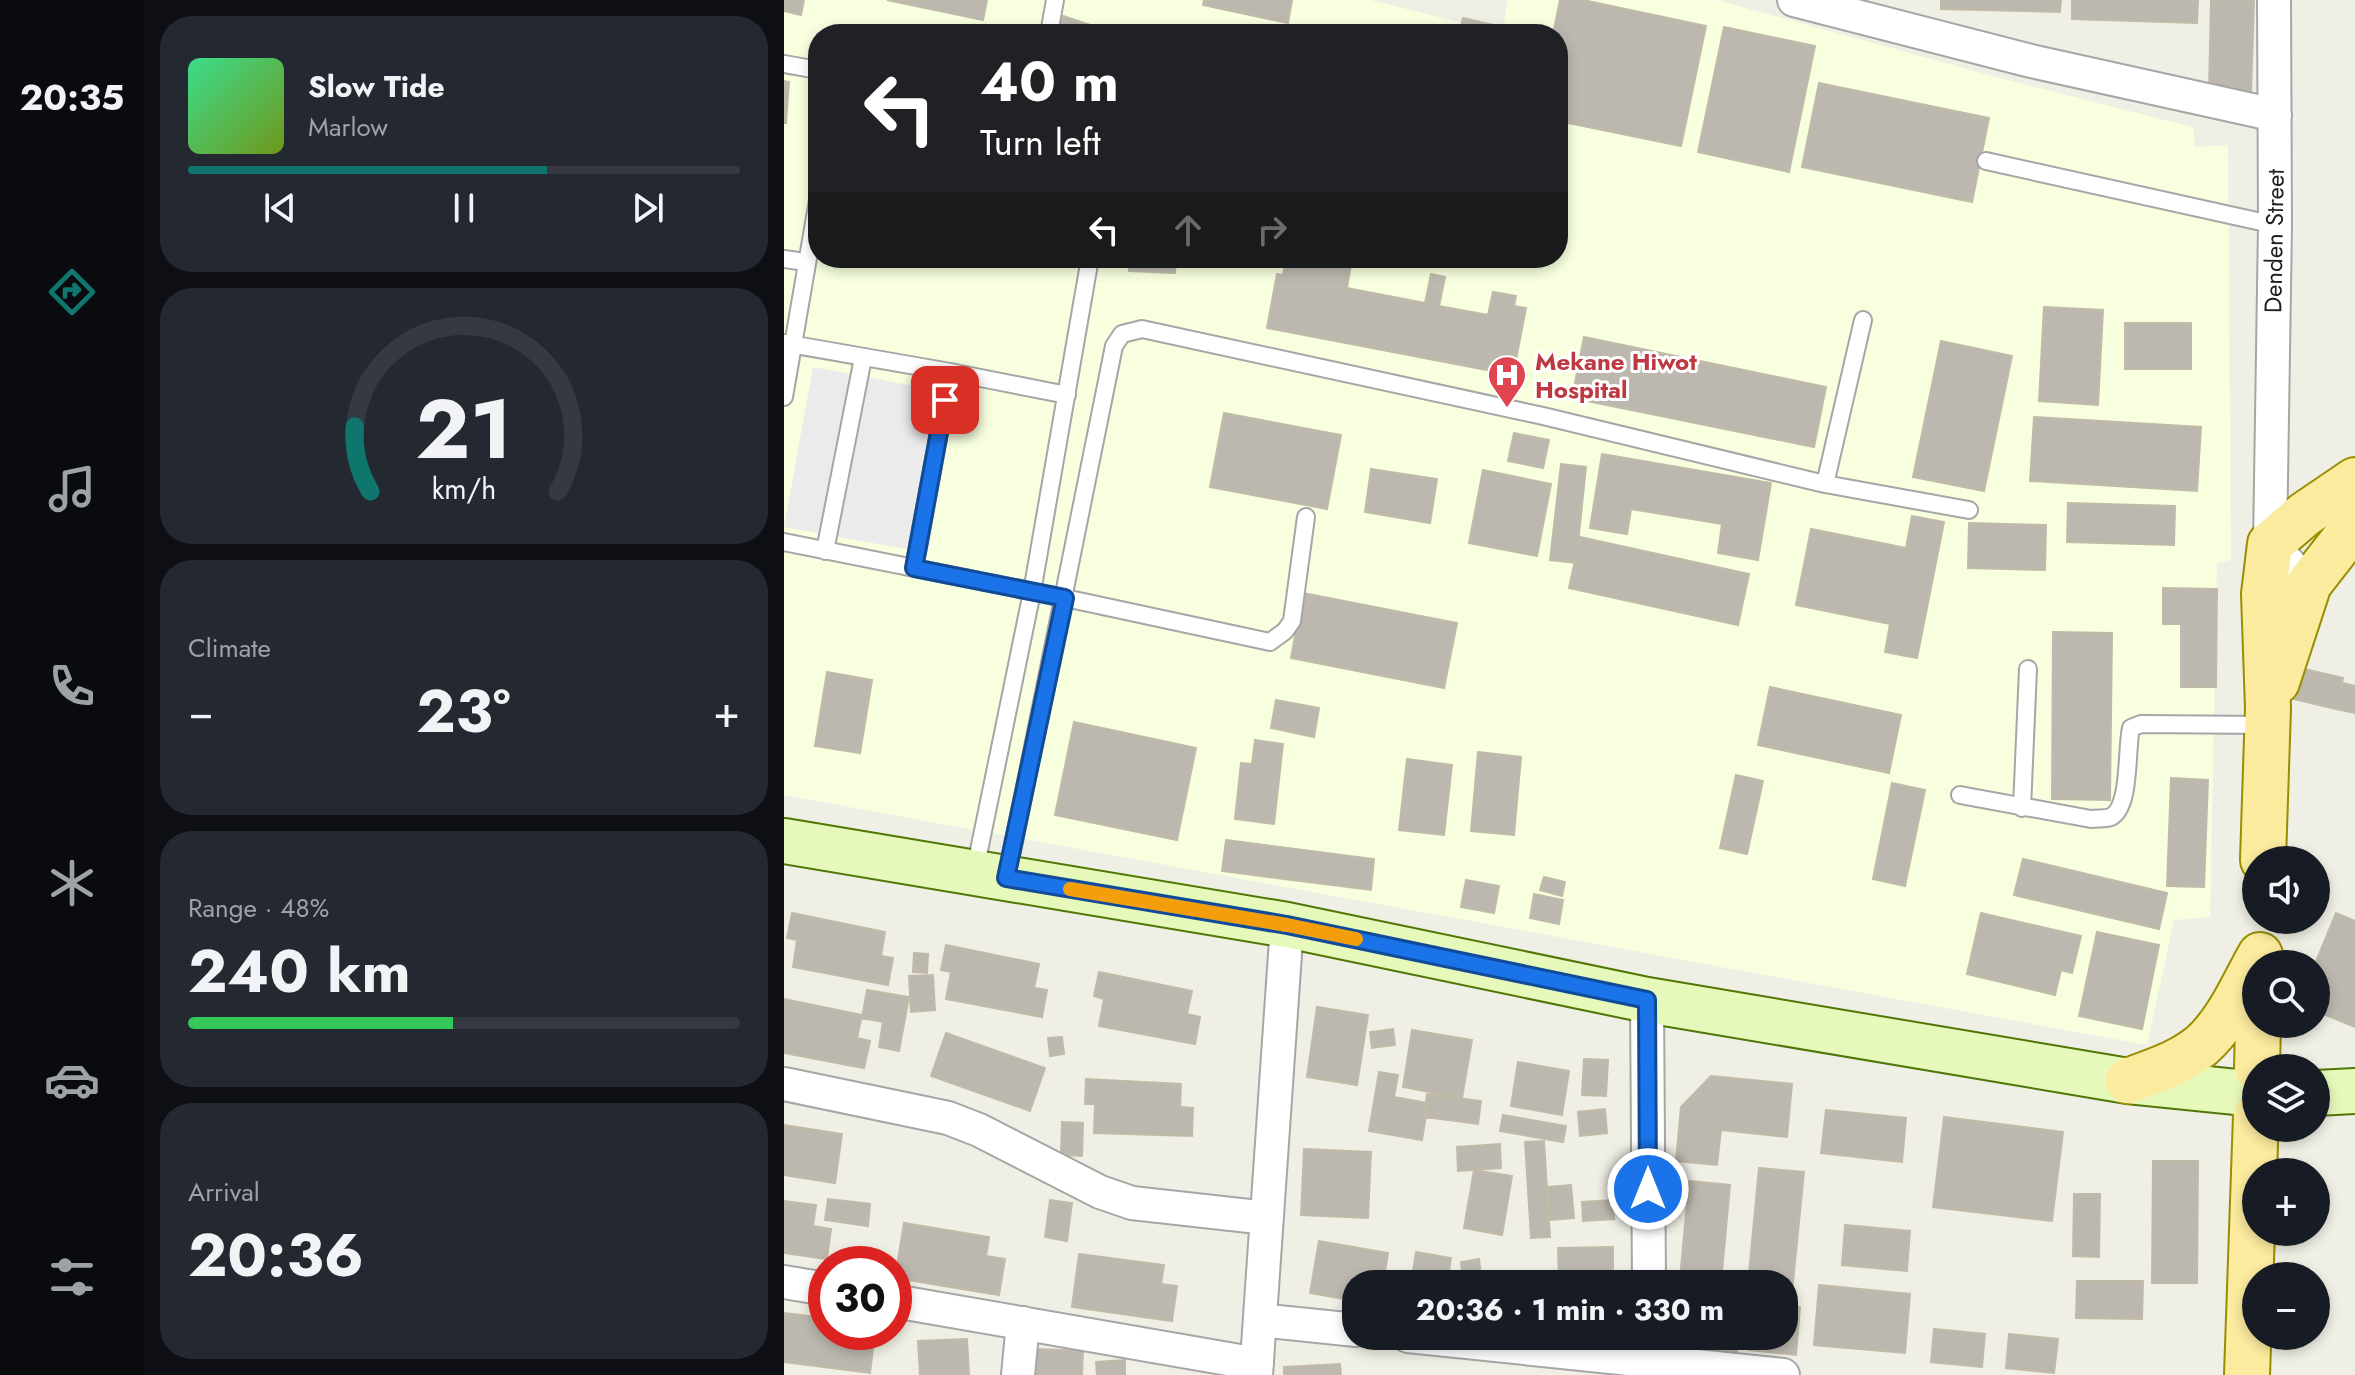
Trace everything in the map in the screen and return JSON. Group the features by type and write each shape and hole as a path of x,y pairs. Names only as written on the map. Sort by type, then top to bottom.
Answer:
{"main road":[{"path":"2263,846 2268,717 2264,594 2270,544 2305,514 2355,480"},
{"path":"2268,717 2332,554"},
{"path":"784,841 1287,925 1647,1000 2128,1081 2242,1093"},
{"path":"2128,1081 2174,1062 2201,1045 2222,1023 2260,946"},
{"path":"2330,1092 2355,1091"},
{"path":"2247,1375 2255,1142"}],"street":[{"path":"1794,0 2031,61 2275,115"},
{"name":"Denden Street","path":"2270,544 2275,225 2274,0"},
{"path":"2272,482 2305,514 2332,554"},
{"path":"2270,544 2332,554"},
{"path":"912,1304 1256,1369 1287,925"},
{"path":"1647,1000 1649,1270"},
{"path":"784,1084 948,1118 979,1130 1100,1192 1132,1203 1267,1218"},
{"path":"784,1282 808,1286"},
{"path":"1260,1320 1342,1329"},
{"path":"1018,1375 1023,1323"},
{"path":"1561,1350 1783,1375"}],"lane":[{"path":"1051,24 1055,0"},
{"path":"784,64 808,68"},
{"path":"1986,161 2275,225"},
{"path":"784,397 788,344 808,248"},
{"path":"784,259 805,262"},
{"path":"990,876 1032,592 1088,268"},
{"path":"1825,484 1863,320"},
{"path":"990,876 1065,598 1114,346 1122,334 1142,329 1543,416 1825,484 1969,510"},
{"path":"788,344 1067,395"},
{"path":"825,551 863,358"},
{"path":"914,568 950,372"},
{"path":"784,542 1270,642 1285,631 1292,621 1306,517"},
{"path":"2022,808 2028,669"},
{"path":"1960,795 2091,819 2110,817 2120,808 2122,800 2131,728 2141,724 2268,717"}],"shaded area":[{"name":"Mekane Hiwot Hospital","path":"784,0 1370,0 1466,24 808,24 808,268 1568,268 1568,24 1504,24 1508,0 1717,0 2003,79 2193,127 2195,147 2228,145 2231,560 2217,563 2210,917 2174,920 2147,1045 784,795"},
{"path":"813,367 956,394 928,553 784,527"}],"building":[{"path":"784,0 804,0 801,15 784,11"},
{"path":"887,0 987,0 983,20"},
{"path":"1204,0 1292,0 1288,23 1203,5"},
{"path":"1560,0 1583,0 1706,26 1681,146 1568,123 1568,24 1555,24"},
{"path":"1941,0 2061,0 2060,12 1941,9"},
{"path":"2072,0 2198,0 2197,23 2072,19"},
{"path":"2211,0 2254,0 2251,93 2209,92"},
{"path":"1063,16 1087,24 1061,24"},
{"path":"1463,18 1489,24 1462,24"},
{"path":"1724,27 1815,46 1789,172 1698,152"},
{"path":"784,81 789,82 786,123 784,123"},
{"path":"1819,83 1989,118 1972,202 1802,167"},
{"path":"1129,268 1175,268 1175,273 1129,271"},
{"path":"1284,268 1350,268 1347,288 1425,303 1431,274 1445,277 1439,306 1488,315 1493,292 1516,296 1514,306 1526,308 1513,375 1267,328 1277,274 1283,275"},
{"path":"2044,307 2103,310 2098,405 2039,401"},
{"path":"2125,323 2191,323 2191,369 2125,369"},
{"path":"1584,337 1826,387 1814,447 1572,398"},
{"path":"1941,341 2012,356 1984,491 1913,477"},
{"path":"1224,413 1341,435 1327,509 1210,487"},
{"path":"2034,417 2201,427 2197,491 2030,481"},
{"path":"1514,433 1549,440 1543,468 1508,461"},
{"path":"1602,454 1771,483 1758,560 1718,553 1722,524 1631,509 1627,534 1590,528"},
{"path":"1561,464 1586,467 1576,563 1550,560"},
{"path":"1371,469 1437,479 1430,523 1365,512"},
{"path":"1483,470 1551,484 1537,556 1469,543"},
{"path":"2068,503 2175,506 2174,545 2067,542"},
{"path":"1912,516 1944,522 1917,658 1885,652 1890,624 1796,605 1811,529 1906,548"},
{"path":"1969,523 2046,525 2045,570 1968,568"},
{"path":"1580,537 1749,574 1738,625 1569,588"},
{"path":"2163,588 2217,589 2216,687 2181,687 2181,624 2163,624"},
{"path":"1303,593 1457,623 1444,688 1291,658"},
{"path":"2053,632 2112,633 2110,800 2052,799"},
{"path":"2300,668 2343,678 2336,709 2294,699"},
{"path":"827,672 872,680 860,753 815,746"},
{"path":"2343,683 2355,686 2355,713 2336,709"},
{"path":"1770,687 1901,715 1889,773 1758,745"},
{"path":"1276,700 1319,708 1314,737 1271,728"},
{"path":"1074,722 1196,748 1177,840 1055,815"},
{"path":"1255,740 1283,744 1274,824 1235,819 1241,763 1252,764"},
{"path":"1478,752 1521,757 1514,835 1471,831"},
{"path":"1407,759 1452,765 1444,835 1399,830"},
{"path":"1736,775 1763,781 1747,854 1720,848"},
{"path":"2171,778 2208,780 2204,887 2167,886"},
{"path":"1892,783 1925,790 1905,886 1873,879"},
{"path":"1226,840 1374,859 1371,890 1222,871"},
{"path":"2023,859 2167,893 2159,929 2014,895"},
{"path":"1544,877 1565,882 1562,896 1540,890"},
{"path":"1466,880 1499,886 1494,913 1461,907"},
{"path":"1534,894 1563,900 1559,924 1530,918"},
{"path":"792,913 885,932 881,956 893,958 888,985 793,967 797,940 787,938"},
{"path":"1981,913 2081,936 2072,973 2061,970 2055,995 1967,974"},
{"path":"2336,913 2355,921 2355,1027 2330,1017 2330,950 2321,950 2330,934"},
{"path":"2097,932 2159,945 2142,1029 2079,1016"},
{"path":"946,945 1039,964 1034,988 1047,990 1042,1017 946,999 951,972 941,970"},
{"path":"914,953 928,954 927,973 913,972"},
{"path":"1099,972 1192,991 1187,1014 1200,1017 1195,1044 1099,1026 1104,999 1094,996"},
{"path":"933,975 935,1010 911,1012 909,976"},
{"path":"867,990 909,997 899,1051 879,1047 883,1022 862,1018"},
{"path":"784,999 862,1015 857,1038 870,1041 864,1068 784,1053"},
{"path":"1317,1007 1368,1015 1357,1085 1307,1077"},
{"path":"1393,1029 1395,1045 1372,1048 1370,1032"},
{"path":"1412,1030 1472,1040 1462,1098 1403,1087"},
{"path":"946,1033 1045,1068 1030,1111 931,1076"},
{"path":"1062,1037 1064,1054 1050,1056 1048,1038"},
{"path":"1584,1059 1608,1060 1606,1096 1582,1095"},
{"path":"1518,1062 1569,1071 1562,1115 1511,1106"},
{"path":"1379,1072 1398,1075 1394,1097 1428,1103 1422,1140 1369,1131"},
{"path":"1711,1076 1792,1084 1787,1137 1721,1130 1717,1165 1676,1161 1681,1107"},
{"path":"1086,1079 1181,1084 1180,1107 1193,1108 1192,1136 1094,1133 1095,1104 1085,1104"},
{"path":"1427,1094 1481,1101 1478,1124 1424,1117"},
{"path":"1605,1109 1607,1133 1580,1136 1578,1112"},
{"path":"1826,1110 1906,1118 1902,1162 1821,1153"},
{"path":"1503,1115 1566,1126 1563,1142 1500,1131"},
{"path":"1944,1117 2063,1132 2052,1221 1933,1207"},
{"path":"1062,1122 1083,1123 1082,1156 1061,1155"},
{"path":"784,1125 842,1134 835,1183 784,1175"},
{"path":"1544,1141 1550,1237 1531,1238 1525,1142"},
{"path":"1500,1144 1501,1168 1458,1171 1457,1147"},
{"path":"1304,1149 1371,1152 1368,1218 1301,1215"},
{"path":"2153,1161 2198,1161 2197,1283 2152,1283"},
{"path":"1759,1168 1804,1172 1794,1270 1749,1270"},
{"path":"1474,1170 1512,1176 1502,1235 1464,1228"},
{"path":"1689,1181 1730,1185 1722,1270 1681,1270"},
{"path":"1571,1185 1574,1218 1551,1220 1548,1187"},
{"path":"2074,1194 2100,1194 2099,1257 2073,1256"},
{"path":"828,1199 870,1204 868,1226 825,1220"},
{"path":"1050,1200 1072,1203 1067,1241 1045,1237"},
{"path":"1613,1200 1614,1219 1583,1221 1582,1202"},
{"path":"784,1201 816,1205 813,1226 831,1229 829,1246 808,1246 808,1256 784,1253"},
{"path":"904,1223 989,1237 986,1256 1005,1259 999,1295 912,1281 912,1246 900,1246"},
{"path":"1845,1225 1910,1231 1907,1271 1842,1265"},
{"path":"1319,1241 1388,1253 1385,1270 1342,1270 1342,1299 1310,1293"},
{"path":"1613,1247 1613,1270 1559,1270 1558,1248"},
{"path":"1416,1252 1451,1258 1449,1270 1413,1270"},
{"path":"1079,1254 1164,1265 1161,1284 1177,1286 1172,1321 1072,1307"},
{"path":"1479,1259 1480,1270 1462,1270 1461,1262"},
{"path":"2077,1281 2143,1281 2142,1319 2076,1318"},
{"path":"1819,1285 1910,1294 1905,1353 1814,1345"},
{"path":"784,1313 808,1316 808,1350 873,1350 870,1373 784,1362"},
{"path":"1934,1329 1985,1334 1982,1367 1931,1362"},
{"path":"2009,1334 2058,1339 2054,1373 2006,1368"},
{"path":"967,1339 969,1375 920,1375 918,1341"},
{"path":"1037,1349 1083,1351 1082,1375 1036,1375"},
{"path":"1749,1350 1796,1350 1796,1355"},
{"path":"1125,1360 1125,1375 1097,1375 1096,1362"},
{"path":"1340,1364 1341,1375 1284,1375 1284,1367"}],"slow traffic":[{"path":"1070,889 1356,939"}],"place":[{"name":"Mekane Hiwot Hospital","path":"1507,409"}],"route":[{"path":"945,400 914,568 1065,598 1006,878 1287,925 1647,1000 1648,1189"}]}
